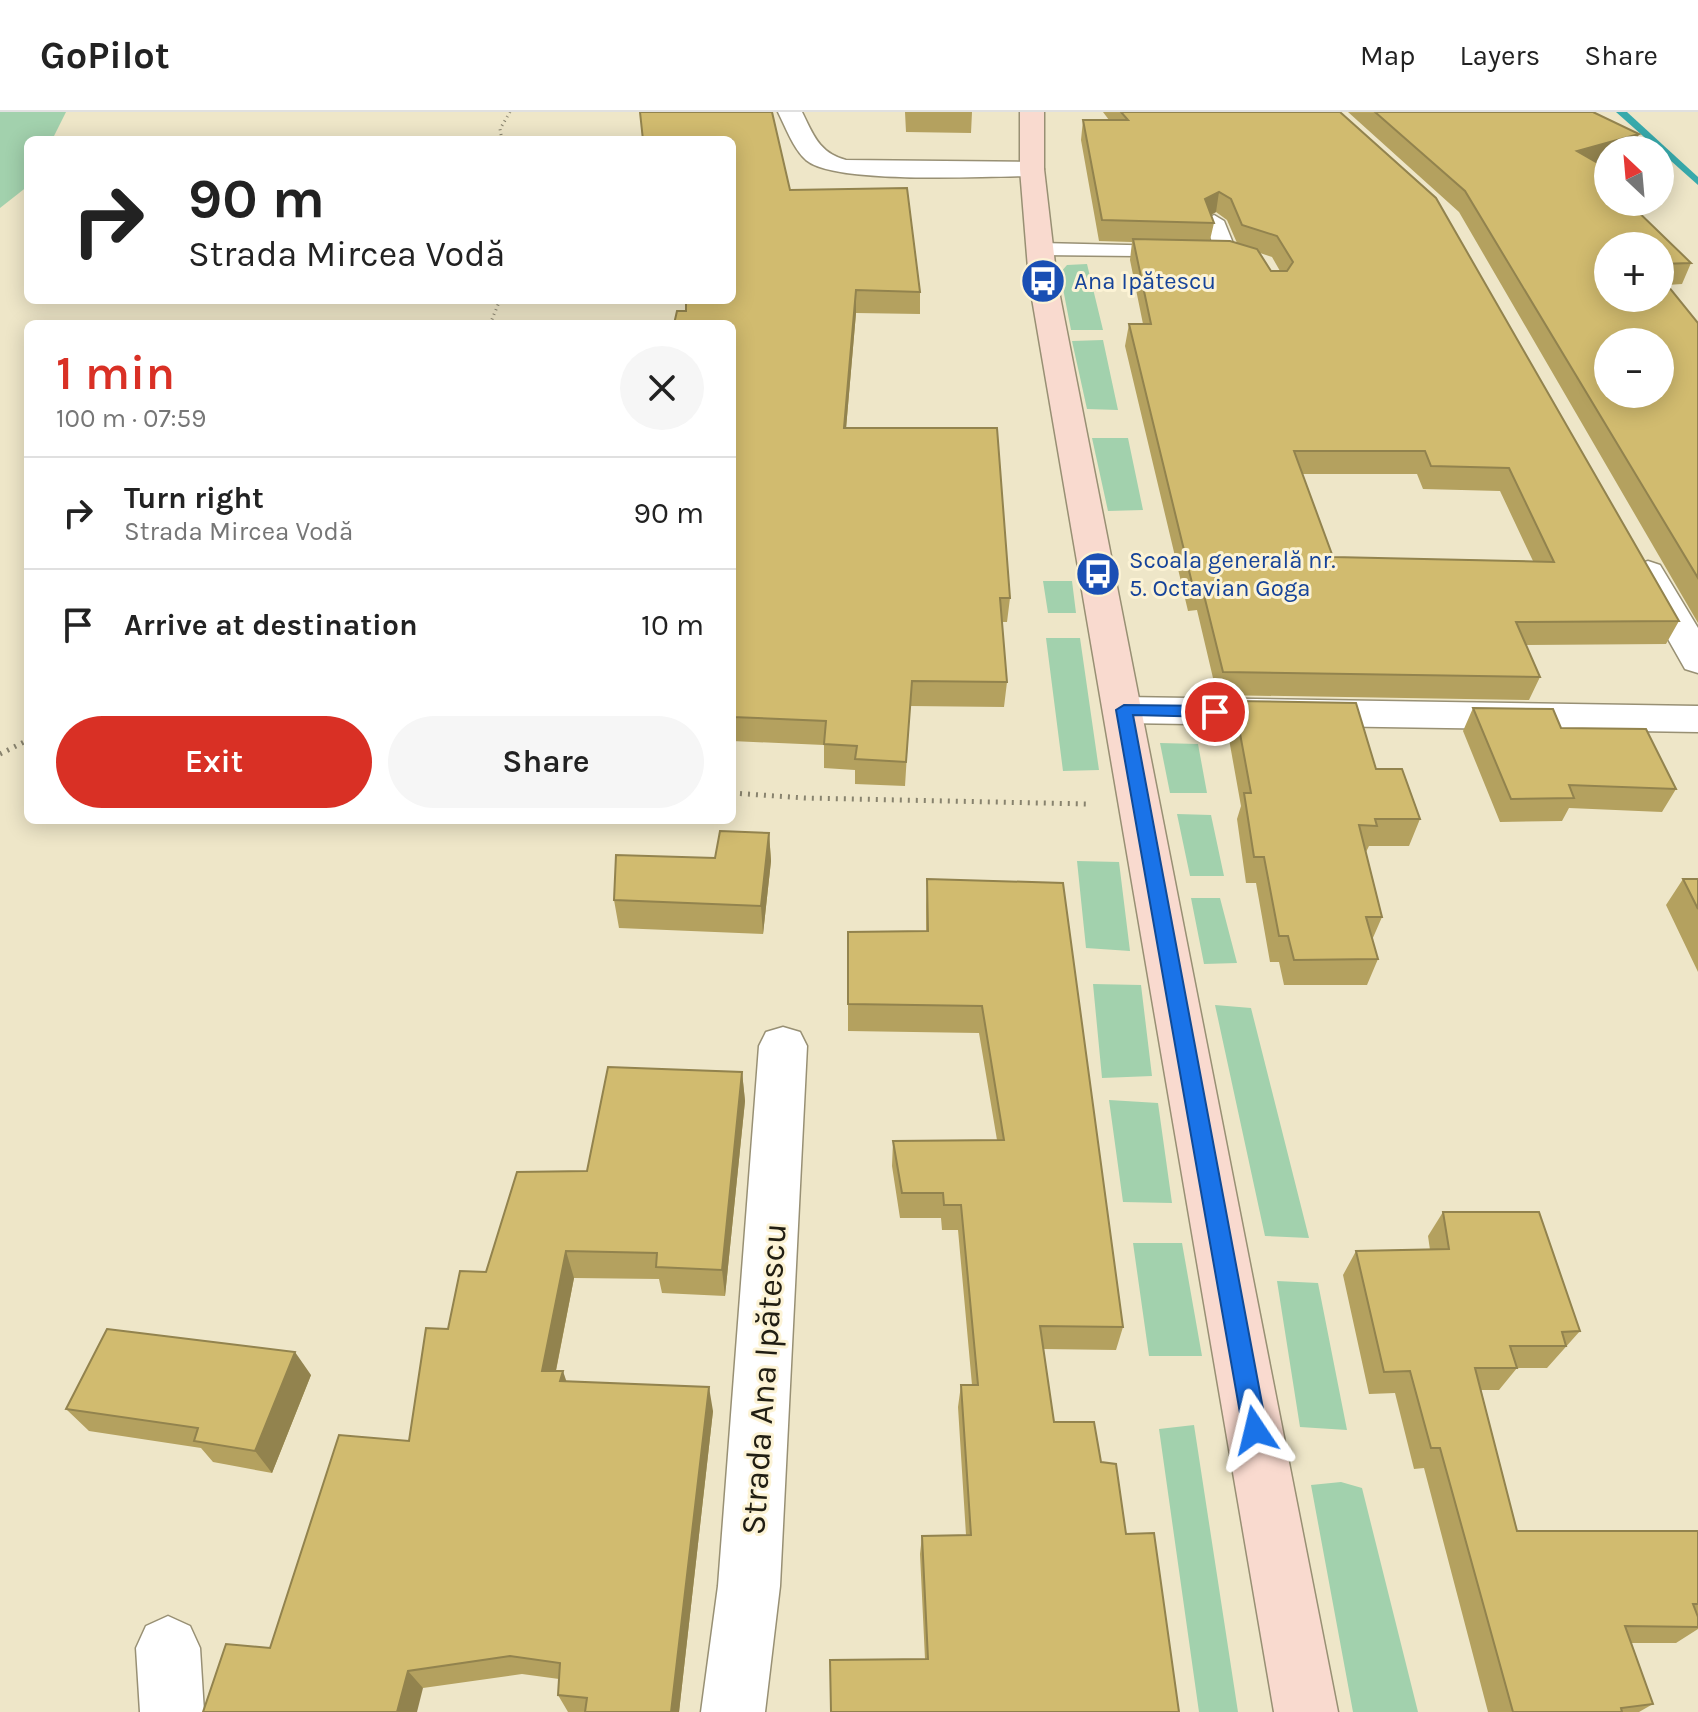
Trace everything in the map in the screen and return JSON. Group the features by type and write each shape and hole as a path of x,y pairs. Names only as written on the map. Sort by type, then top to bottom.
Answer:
{"main road":[{"path":"1032,112 1032,169 1040,249 1306,1712"}],"street":[{"path":"790,112 813,155 823,163 846,167 1032,169"},
{"path":"1636,552 1698,661"},
{"path":"1124,710 1698,719"},
{"name":"Strada Ana Ipătescu","path":"733,1712 749,1586 783,1046"},
{"path":"168,1648 172,1712"}],"lane":[{"path":"1214,221 1227,253"},
{"path":"1040,249 1227,253 1252,260"}],"path":[{"path":"501,136 500,129 510,112"},
{"path":"0,754 24,742"},
{"path":"736,793 805,798 1141,805"}],"green space":[{"path":"0,112 66,112 54,136 24,136 24,189 0,208"},
{"path":"1087,264 1103,330 1071,330 1060,273 1067,265"},
{"path":"1103,340 1118,410 1087,409 1072,341"},
{"path":"1092,438 1128,438 1143,510 1108,511"},
{"path":"1043,581 1072,581 1076,613 1048,613"},
{"path":"1046,638 1080,638 1099,770 1063,771"},
{"path":"1160,743 1198,744 1207,793 1170,793"},
{"path":"1177,814 1211,815 1224,876 1190,876"},
{"path":"1077,861 1119,862 1130,951 1086,948"},
{"path":"1191,898 1220,898 1237,963 1204,964"},
{"path":"1093,984 1141,985 1152,1076 1102,1078"},
{"path":"1215,1005 1251,1008 1309,1238 1265,1236"},
{"path":"1109,1100 1158,1103 1172,1203 1123,1202"},
{"path":"1133,1243 1182,1243 1202,1356 1149,1356"},
{"path":"1277,1281 1318,1283 1347,1430 1300,1427"},
{"path":"1194,1425 1238,1712 1199,1712 1159,1429"},
{"path":"1341,1482 1362,1488 1418,1712 1353,1712 1311,1485"}],"building":[{"path":"640,112 772,112 790,190 907,188 920,292 856,290 844,428 997,428 1010,598 1000,598 1007,682 912,681 906,762 855,759 857,746 824,744 826,721 736,717 736,320 675,320 677,311 686,311 686,304 736,304 736,136 643,136"},
{"path":"1121,112 1340,112 1436,198 1679,621 1516,622 1540,677 1223,672 1202,587 1193,587 1129,324 1151,324 1133,239 1230,241 1257,249 1271,271 1287,271 1293,262 1277,236 1242,225 1231,199 1219,192 1205,199 1214,223 1102,220 1083,120 1128,120","holes":["1294,451 1425,451 1431,466 1509,468 1554,562 1333,557"]},
{"path":"1375,112 1593,112 1639,134 1594,136 1594,146 1577,151 1594,161 1594,216 1642,216 1659,232 1594,232 1594,312 1674,312 1674,293 1698,323 1698,578 1596,408 1674,408 1674,328 1594,328 1594,405 1465,191"},
{"path":"1674,247 1691,263 1674,264"},
{"path":"1234,701 1356,703 1376,769 1402,769 1420,819 1375,819 1377,826 1359,825 1382,917 1366,917 1378,959 1294,960 1288,936 1279,936 1264,857 1254,857 1244,793 1251,793"},
{"path":"1473,708 1553,709 1561,728 1646,729 1676,789 1569,785 1574,798 1511,799"},
{"path":"720,831 769,833 761,906 614,900 616,855 715,858"},
{"path":"927,879 1063,883 1123,1327 1040,1326 1054,1422 1094,1422 1101,1462 1116,1464 1126,1534 1154,1533 1179,1712 831,1712 830,1660 928,1659 922,1536 971,1535 961,1385 978,1385 961,1205 944,1205 943,1193 902,1193 893,1141 1004,1140 982,1006 848,1004 848,932 928,931"},
{"path":"1683,879 1698,879 1698,909"},
{"path":"608,1067 742,1072 722,1270 656,1267 657,1253 566,1251 542,1371 563,1371 560,1381 709,1387 671,1712 585,1712 587,1698 558,1695 560,1663 510,1656 408,1671 397,1712 203,1712 226,1644 270,1648 339,1435 409,1441 426,1328 448,1329 460,1271 486,1272 517,1172 587,1171"},
{"path":"1443,1212 1539,1212 1580,1331 1562,1332 1566,1346 1510,1346 1517,1368 1475,1368 1517,1531 1698,1531 1698,1604 1693,1604 1698,1627 1625,1626 1653,1704 1621,1708 1622,1712 1513,1712 1440,1448 1431,1448 1410,1371 1384,1372 1356,1251 1449,1249"},
{"path":"107,1329 295,1352 255,1451 194,1441 198,1428 66,1409"}],"waterway":[{"path":"1621,112 1698,182"}],"place":[{"name":"Ana Ipătescu","path":"1043,281"},
{"name":"Scoala generală nr. 5. Octavian Goga","path":"1098,574"}],"route":[{"path":"1215,712 1124,710 1255,1430"}]}
